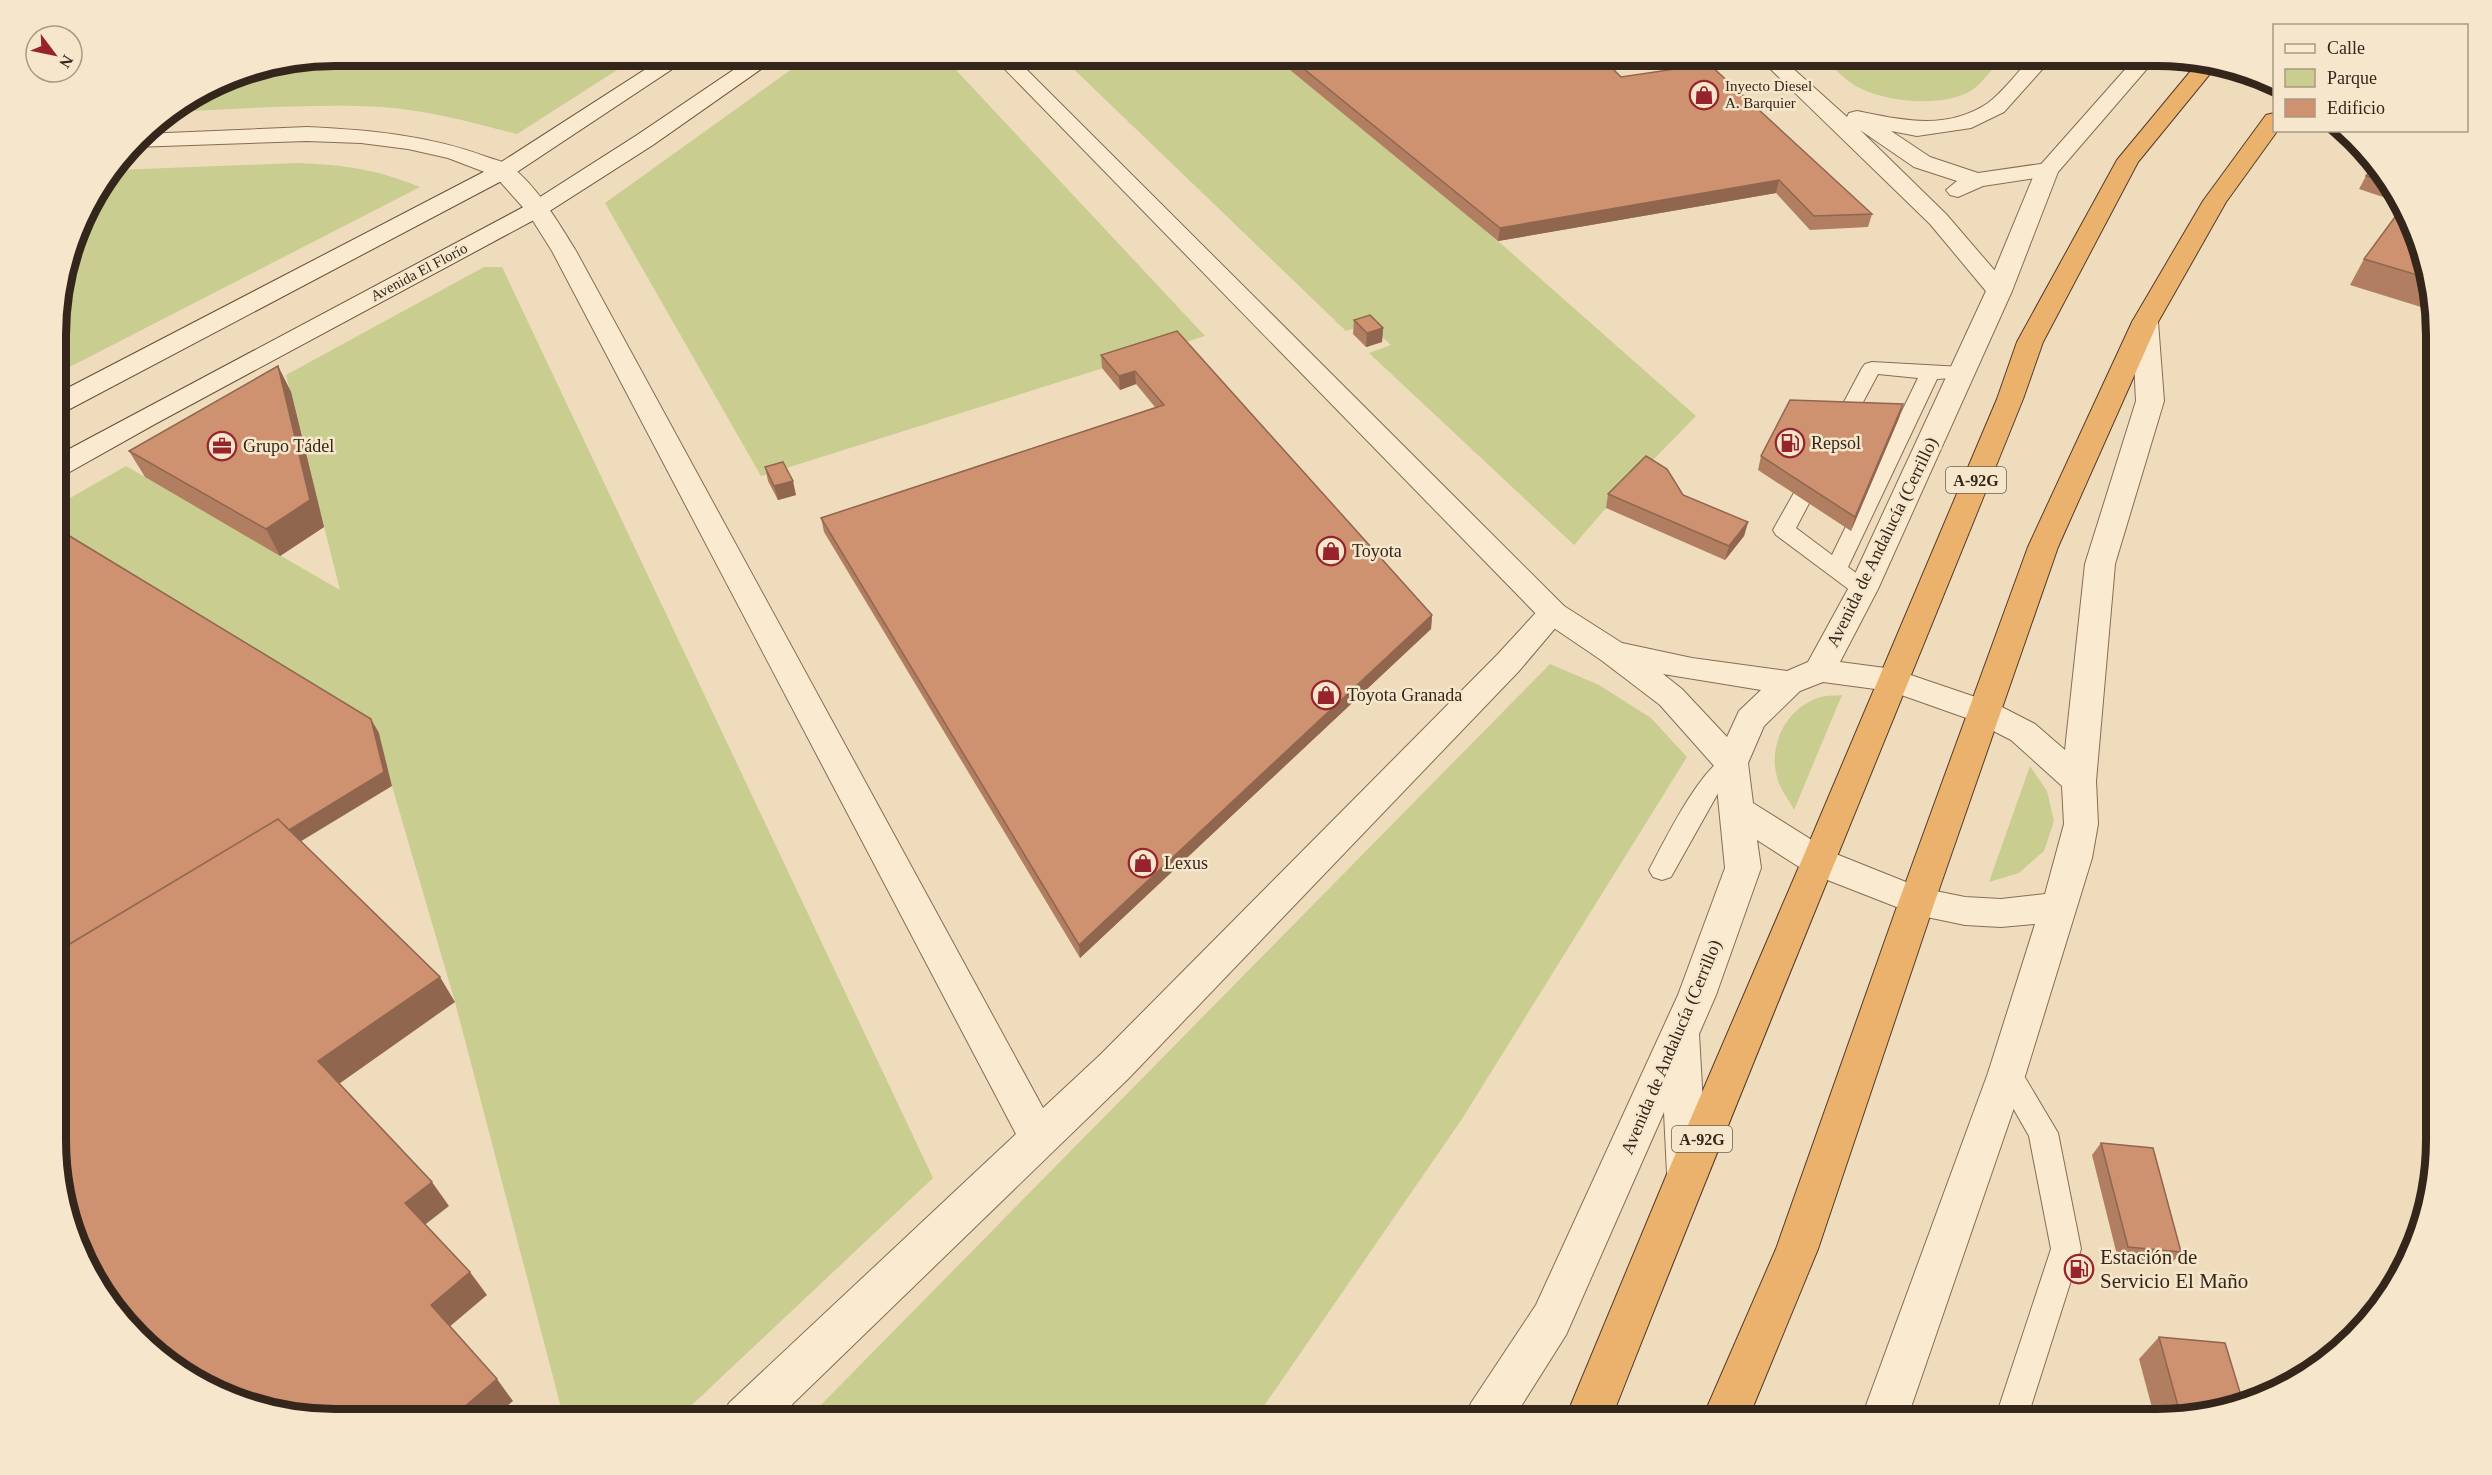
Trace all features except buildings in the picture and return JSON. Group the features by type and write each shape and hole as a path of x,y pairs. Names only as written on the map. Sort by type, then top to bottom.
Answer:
{"highway":[{"name":"A-92G","path":"1592,1409 1687,1174 1819,862 2010,399 2030,342 2128,160 2203,70"},
{"path":"1729,1409 1797,1249 1917,901 2043,547 2145,322 2215,201 2273,121"}],"street":[{"path":"66,400 503,171 664,66"},
{"name":"Avenida El Florío","path":"66,462 537,209 645,141 753,66"},
{"path":"1012,66 1553,613 1612,652 1671,697 1731,763"},
{"path":"1778,66 1938,219 2000,291"},
{"path":"1857,118 1917,129 1963,123 1996,107 2035,66"},
{"name":"Avenida de Andalucía (Cerrillo)","path":"1493,1409 1551,1320 1697,995 1743,868 1731,763 1751,719 1789,683 1820,670 1863,589 2000,291 2047,170 2139,66"},
{"path":"1806,90 1857,118 1922,162 1977,180"},
{"path":"149,141 308,134 361,136 408,142 455,153 503,171 537,209 564,251 997,1064 1039,1138"},
{"path":"1938,219 1948,195 1977,180 2047,170"},
{"path":"1888,1409 2007,1073 2074,858 2080,824 2079,781 2100,564 2150,401 2145,322"},
{"path":"755,1409 1132,1048 1508,663 1553,613"},
{"path":"1612,652 1692,669 1789,683"},
{"path":"1820,670 1893,680 1984,712 2023,732 2079,781"},
{"path":"1737,810 1819,862 1917,901 1965,911 2001,913 2058,907"},
{"path":"1680,1032 1687,1174"}],"lane":[{"path":"1863,589 1784,531 1872,368 1962,373"},
{"path":"1836,569 1930,373"},
{"path":"1662,870 1713,780 1731,763"},
{"path":"2007,1073 2043,1133 2066,1249 2014,1409"}],"green space":[{"path":"623,66 517,134 467,121 399,109 303,106 185,111 232,86 265,75 300,68"},
{"path":"796,66 952,66 1205,336 761,476 605,203"},
{"path":"1070,66 1285,66 1498,241 1696,416 1606,508 1574,545 1369,353 1391,345 1368,324 1346,331"},
{"path":"1831,66 1995,66 1972,90 1945,100 1894,99 1863,90"},
{"path":"298,163 360,169 420,187 66,369 68,300 75,265 86,232 102,200 123,170"},
{"path":"484,267 502,267 933,1178 688,1409 561,1409 455,1002 392,786 379,733 66,542 66,500 126,466 340,590 286,375"},
{"path":"1550,664 1599,685 1651,718 1687,757 1462,1119 1262,1409 817,1409"},
{"path":"1842,695 1794,810 1780,785 1775,765 1775,753 1782,730 1797,710 1807,703 1821,697"},
{"path":"2030,766 2047,791 2054,821 2044,851 2019,873 1989,882"}],"place":[{"name":"Inyecto Diesel A. Barquier","path":"1704,95"},
{"name":"Repsol","path":"1790,443"},
{"name":"Grupo Tádel","path":"222,446"},
{"name":"Toyota","path":"1331,551"},
{"name":"Toyota Granada","path":"1326,695"},
{"name":"Lexus","path":"1143,863"},
{"name":"Estación de Servicio El Maño","path":"2079,1269"}]}
